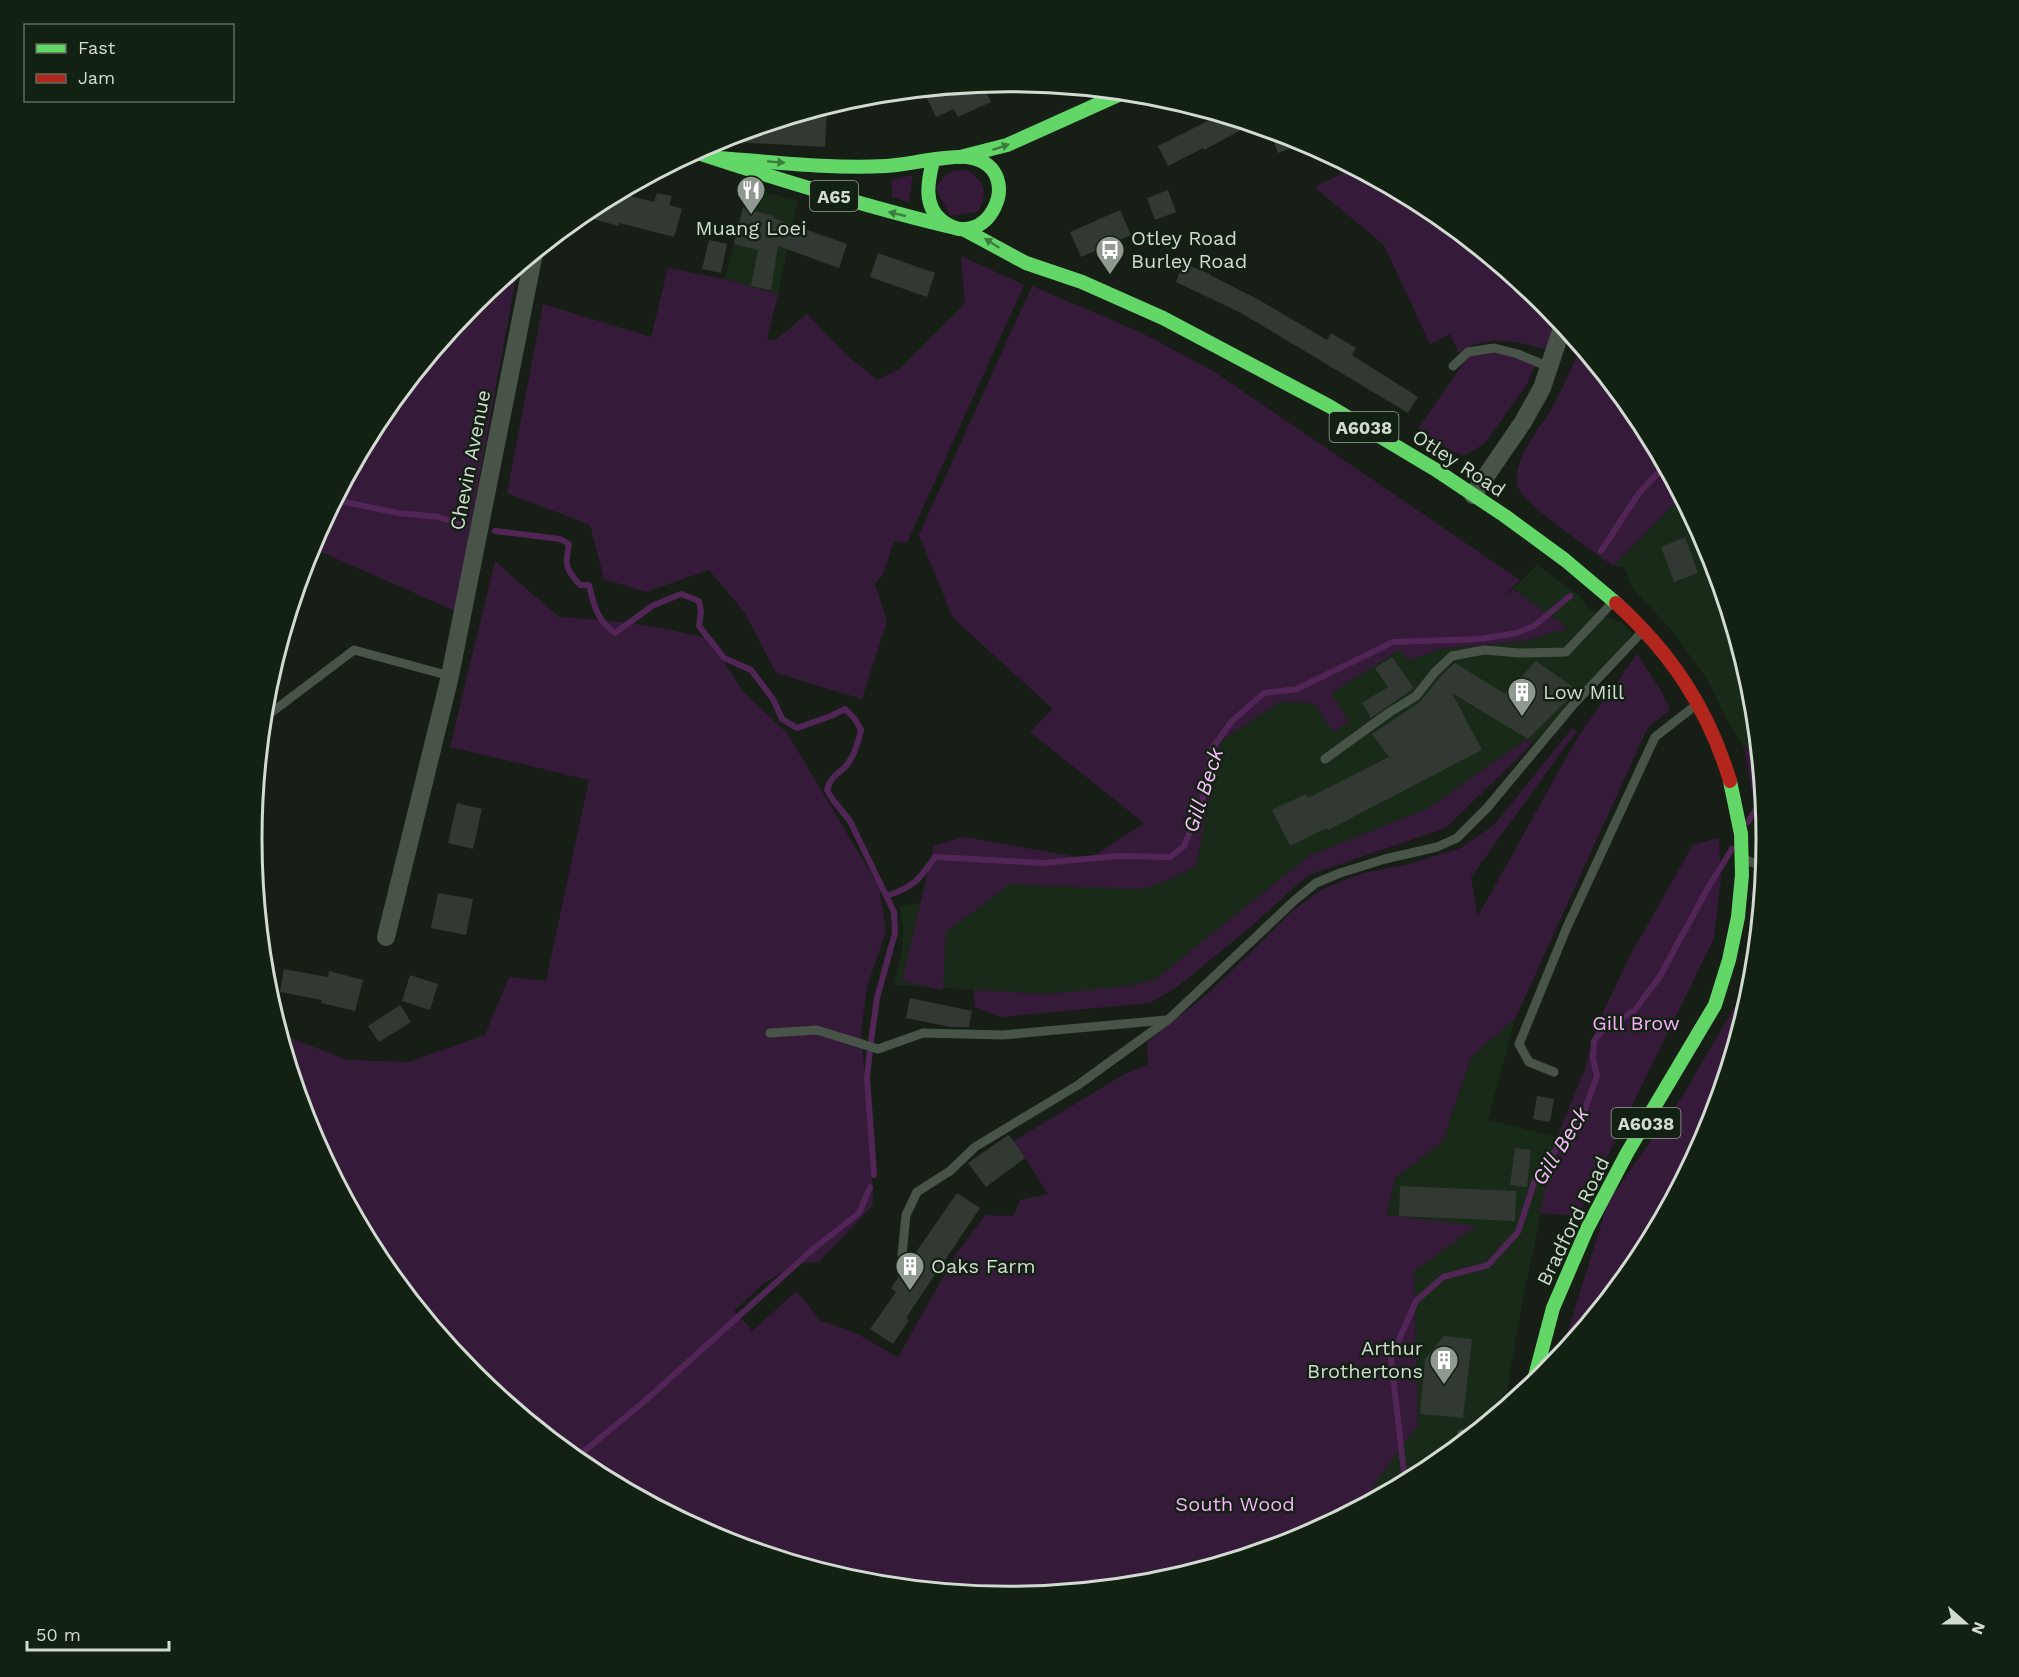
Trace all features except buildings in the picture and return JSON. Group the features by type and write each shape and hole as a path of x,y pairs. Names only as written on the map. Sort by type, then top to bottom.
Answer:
{"main road":[{"name":"A65","path":"718,158 837,166 888,166 960,157 990,150 1040,131 1111,99"},
{"name":"A65","path":"997,207 999,186 1004,172 1011,160 1040,131"},
{"name":"A65","path":"708,155 884,211 958,228"},
{"name":"A65","path":"960,157 972,158 984,163 994,174 999,186"},
{"path":"933,161 927,193 929,204 935,215 943,222 970,230 982,225 997,207"},
{"path":"997,207 1000,224"},
{"name":"A6038","path":"958,228 984,238 1020,260 1060,274"},
{"name":"A6038","path":"1010,239 1060,274"},
{"name":"Otley Road","path":"1060,274 1146,310 1295,386 1407,452 1473,495 1531,534 1585,576"},
{"name":"Bradford Road","path":"1537,1367 1553,1310 1584,1234 1715,1005 1736,938 1742,896 1744,859 1742,829 1732,782 1698,703 1678,670 1644,630 1615,600 1585,576"}],"street":[{"name":"Chevin Avenue","path":"386,937 450,676 532,265"},
{"path":"1473,495 1523,422 1542,388 1560,334"}],"lane":[{"path":"1453,366 1468,352 1494,348 1518,354 1549,367"},
{"path":"1325,759 1416,696 1435,672 1452,656 1484,650 1520,653 1566,652 1615,600"},
{"path":"902,1255 906,1215 917,1192 950,1171 975,1147 1078,1085 1169,1019 1316,883 1351,869 1437,847 1457,838 1487,808 1573,705 1644,630"},
{"path":"274,710 354,650 450,676"},
{"path":"1554,1072 1528,1062 1519,1044 1567,927 1655,737 1698,703"},
{"path":"1744,859 1755,864"},
{"path":"770,1033 817,1030 878,1049 923,1033 1003,1035 1169,1019"}],"shaded area":[{"path":"747,187 798,201 778,294 725,279"},
{"path":"1676,502 1700,553 1717,598 1742,693 1751,747 1744,748 1726,718 1709,682 1673,632 1632,587 1624,567 1613,566"},
{"path":"1537,565 1579,595 1587,608 1622,623 1632,634 1604,673 1533,743 1525,740 1429,808 1309,856 1156,979 1130,986 1045,994 894,985 902,951 903,930 900,906 939,900 978,875 1109,888 1142,889 1196,866 1221,741 1281,701 1315,704 1333,731 1331,693 1399,649 1409,660 1440,649 1524,641 1568,628 1513,589"},
{"path":"1515,1019 1488,1120 1557,1137 1521,1309 1506,1396 1425,1460 1374,1490 1373,1486 1418,1425 1414,1270 1386,1215 1395,1178 1442,1142 1471,1057"}],"green space":[{"path":"967,170 981,183 984,194 981,206 977,212 950,216 936,188 948,173"},
{"path":"1346,172 1425,217 1502,277 1538,310 1554,327 1546,349 1513,342 1490,341 1479,343 1459,353 1450,334 1430,344 1384,245 1314,187"},
{"path":"913,175 909,202 892,197 892,180"},
{"path":"961,256 1024,285 907,543 894,541 883,574 875,584 887,621 862,699 776,673 745,613 709,570 646,592 604,579 590,525 507,493 543,304 651,337 668,268 725,279 778,294 767,339 775,340 807,314 844,353 877,380 900,369 965,304"},
{"path":"516,278 455,611 320,551 340,508 388,423 448,346 481,310"},
{"path":"1032,286 1142,333 1213,371 1520,580 1501,599 1513,589 1568,628 1524,641 1440,649 1409,660 1399,650 1331,693 1349,722 1333,732 1315,704 1281,701 1221,741 1196,866 1168,880 1142,889 1010,884 946,932 943,990 902,981 934,846 964,837 1089,859 1144,823 1030,732 1053,709 953,618 919,535"},
{"path":"1499,351 1535,365 1526,386 1484,444 1463,456 1438,444 1418,429 1467,358 1476,352"},
{"path":"1577,354 1631,423 1676,502 1613,566 1532,505 1518,487 1517,477 1523,454 1556,401"},
{"name":"South Wood","path":"495,561 559,617 623,622 710,639 743,692 787,733 879,887 886,931 867,987 861,1032 871,1145 873,1205 819,1262 795,1263 762,1285 734,1311 752,1331 797,1291 819,1320 854,1332 898,1357 956,1254 985,1215 1014,1216 1020,1200 1048,1194 1014,1141 1123,1075 1148,1064 1147,1042 1210,992 1293,910 1323,889 1363,873 1406,865 1461,848 1495,824 1573,727 1576,732 1471,877 1478,916 1579,735 1637,654 1660,689 1670,710 1648,727 1515,1019 1471,1057 1442,1142 1395,1178 1386,1215 1476,1226 1414,1271 1418,1425 1373,1486 1374,1490 1295,1529 1203,1560 1107,1579 1010,1586 912,1579 816,1560 724,1529 679,1508 594,1460 517,1400 481,1367 448,1331 388,1254 340,1169 319,1124 290,1037 347,1060 409,1062 485,1035 509,977 546,981 589,780 450,747"},
{"path":"1525,740 1533,743 1446,828 1308,875 1247,930 1177,987 1150,1003 1001,1017 975,1007 974,990 1045,994 1130,986 1156,979 1309,856 1429,808"},
{"path":"1751,747 1755,811 1744,748"},
{"name":"Gill Brow","path":"1719,838 1721,879 1714,938 1578,1216 1540,1213 1557,1137 1584,1072 1596,1027 1631,954 1693,845"},
{"path":"1738,1001 1717,1079 1700,1124 1679,1169 1631,1254 1567,1336 1608,1202 1683,1095"}],"waterway":[{"name":"Gill Beck","path":"1601,551 1639,493 1660,472"},
{"path":"343,502 398,513 439,517 464,526"},
{"path":"495,531 560,539 569,544 567,566 571,575 580,585 589,585 597,612 604,623 615,633 652,606 681,594 699,601 701,611 699,626 724,658 751,670 773,699 782,719 797,728 845,709 855,719 861,730 855,750 848,763 832,779 827,790 850,821 894,912 895,933 877,998 871,1041"},
{"name":"Gill Beck","path":"887,896 916,881 935,857 1043,863 1118,856 1170,857 1184,846 1202,803 1212,749 1231,722 1264,693 1297,689 1393,642 1480,639 1517,633 1534,626 1570,596"},
{"name":"Gill Beck","path":"1748,822 1755,810"},
{"name":"Gill Beck","path":"1404,1473 1391,1358 1416,1301 1443,1277 1488,1265 1518,1232 1537,1174 1583,1115 1597,1076 1593,1059 1594,1041 1602,1031 1635,1010 1660,976 1732,849"},
{"path":"870,1049 867,1077 874,1175"},
{"path":"583,1452 646,1400 812,1250 859,1213 870,1187"}],"traffic: fast":[{"path":"960,157 1007,145 1110,99"},
{"path":"707,156 822,192 951,227"},
{"path":"718,158 844,167 892,165 954,157 972,158 989,166 997,178 999,193 994,208 985,220 973,228 958,228 941,220 935,214 928,192 933,161"},
{"path":"963,229 1026,263 1082,282 1163,318 1329,406 1436,470 1505,516 1565,560 1616,603"},
{"path":"1537,1368 1553,1308 1587,1229 1627,1153 1715,1005 1729,960 1738,917 1742,875 1741,834 1730,781"}],"traffic: jam":[{"path":"1616,603 1654,642 1685,683 1711,729 1730,781"}],"place":[{"name":"Muang Loei","path":"751,216"},
{"name":"Otley Road Burley Road","path":"1110,276"},
{"name":"Low Mill","path":"1522,718"},
{"name":"Oaks Farm","path":"910,1292"},
{"name":"Arthur Brothertons","path":"1444,1386"}]}
